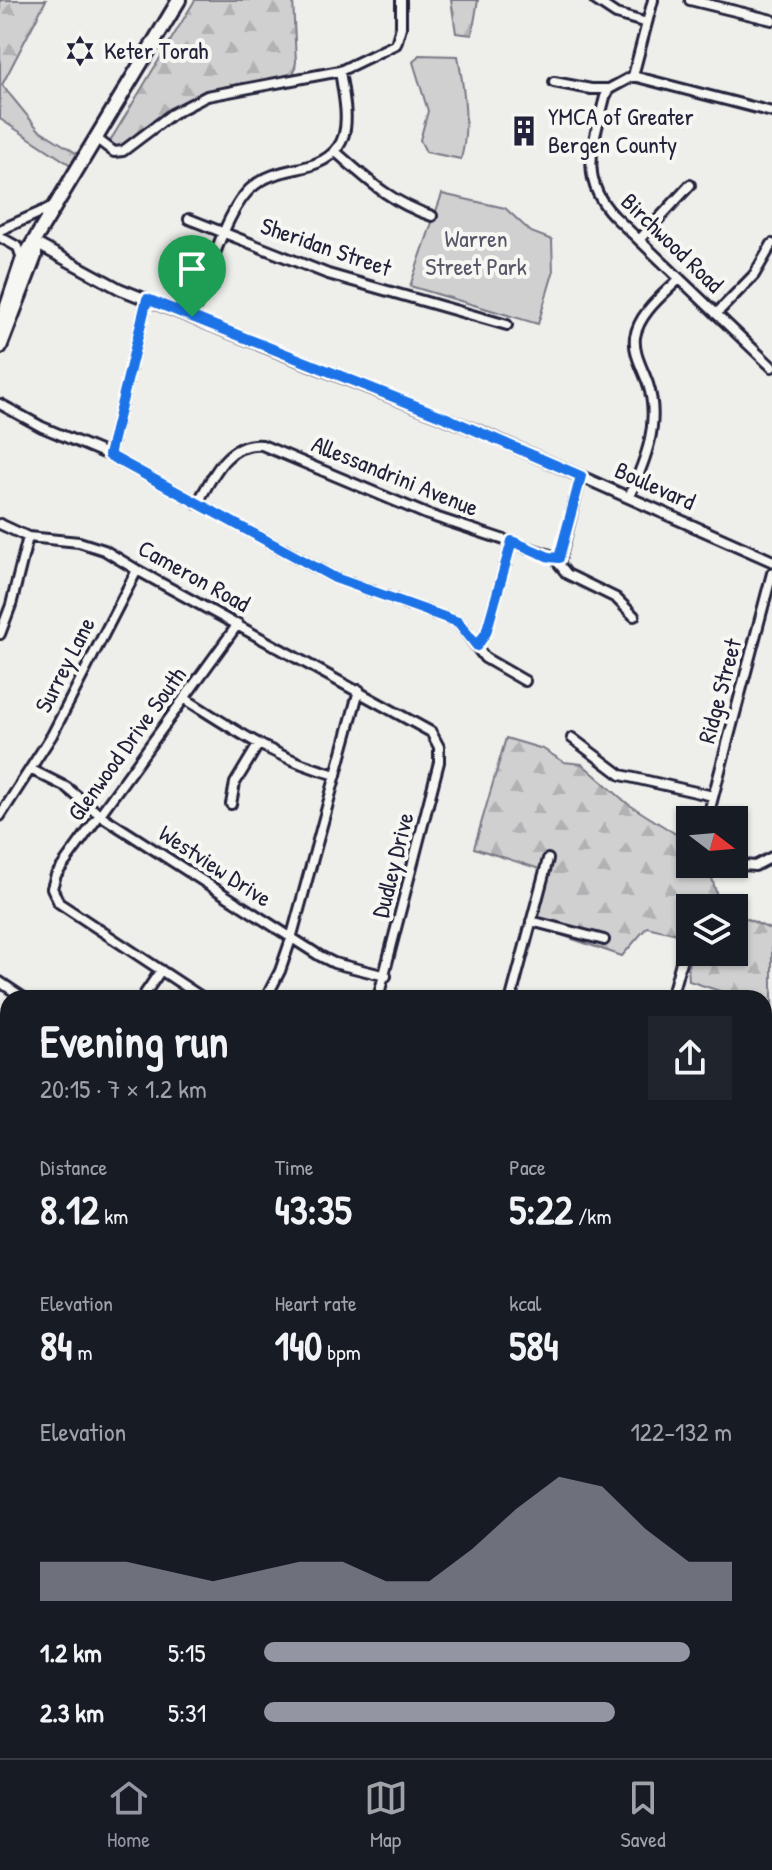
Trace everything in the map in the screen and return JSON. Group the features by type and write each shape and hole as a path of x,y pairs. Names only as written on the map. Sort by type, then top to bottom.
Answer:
{"main road":[{"path":"0,327 22,261 179,0"},
{"path":"0,347 35,256 35,243"}],"street":[{"path":"97,139 114,152 123,151 172,114 207,96 340,71 396,44 401,27 401,0"},
{"path":"595,0 616,14 647,23"},
{"path":"633,76 653,0"},
{"path":"690,0 772,20"},
{"path":"192,317 239,202 259,182 279,172 312,165 336,152 344,136 347,114 340,71"},
{"path":"554,82 609,89 633,76 772,112"},
{"name":"Birchwood Road","path":"609,89 592,148 590,171 593,184 606,208 772,367"},
{"path":"336,152 379,191 405,206 432,216"},
{"path":"639,240 690,185"},
{"path":"0,230 56,205"},
{"name":"Sheridan Street","path":"189,219 328,274 507,325"},
{"path":"0,237 18,247 22,261"},
{"name":"Boulevard","path":"35,243 99,279 449,419 772,561"},
{"path":"716,314 754,275 772,244"},
{"path":"629,497 647,453 653,416 649,388 637,357 636,334 645,314 679,279"},
{"path":"109,455 147,299"},
{"path":"0,404 42,427 109,455 335,578 458,622 485,658 525,681"},
{"name":"Allessandrini Avenue","path":"197,504 225,458 245,445 262,445 426,514 559,558 559,564 567,574 616,598 634,616"},
{"path":"559,558 581,476"},
{"name":"Cameron Road","path":"0,524 28,537 79,542 104,550 425,726 437,740"},
{"path":"0,634 11,605 28,537"},
{"path":"477,646 486,633 512,541"},
{"name":"Surrey Lane","path":"0,816 32,770 137,570"},
{"name":"Ridge Street","path":"710,806 772,573"},
{"name":"Glenwood Drive South","path":"161,970 59,903 52,888 56,875 238,624"},
{"path":"270,990 291,939 359,690"},
{"path":"184,698 258,745 295,763 336,775"},
{"path":"572,738 621,775 713,796"},
{"name":"Dudley Drive","path":"381,990 439,762 437,740"},
{"path":"231,804 235,783 258,745"},
{"name":"Westview Drive","path":"32,770 66,787 100,815 291,939 334,963 386,976"},
{"path":"748,865 755,866 772,857"},
{"path":"513,990 548,859"},
{"path":"531,921 604,940"},
{"path":"673,990 680,966"},
{"path":"147,990 161,970 191,990"}],"green space":[{"path":"0,0 46,0 2,85 38,129 84,158 77,169 0,119"},
{"path":"195,0 293,0 296,62 293,79 207,96 171,108 120,146 112,147 110,141"},
{"path":"451,0 478,0 472,35 456,33"},
{"path":"419,55 458,56 466,120 461,159 426,152 420,140 428,111 413,62"},
{"name":"Warren Street Park","path":"442,194 505,208 531,232 552,240 553,273 538,324 410,286"},
{"path":"506,738 543,749 564,762 582,764 628,804 676,834 676,878 712,878 717,894 676,894 676,934 647,927 622,956 532,925 549,872 474,848"},
{"path":"748,919 772,930 772,990 717,990 689,981 688,966 748,966"}],"place":[{"name":"Keter Torah","path":"80,51"},
{"name":"YMCA of Greater Bergen County","path":"524,131"}],"route":[{"path":"147,299 192,317 449,419 581,476 559,558 549,557 512,541 486,633 477,646 458,622 447,616 335,578 109,455 147,299"}]}
